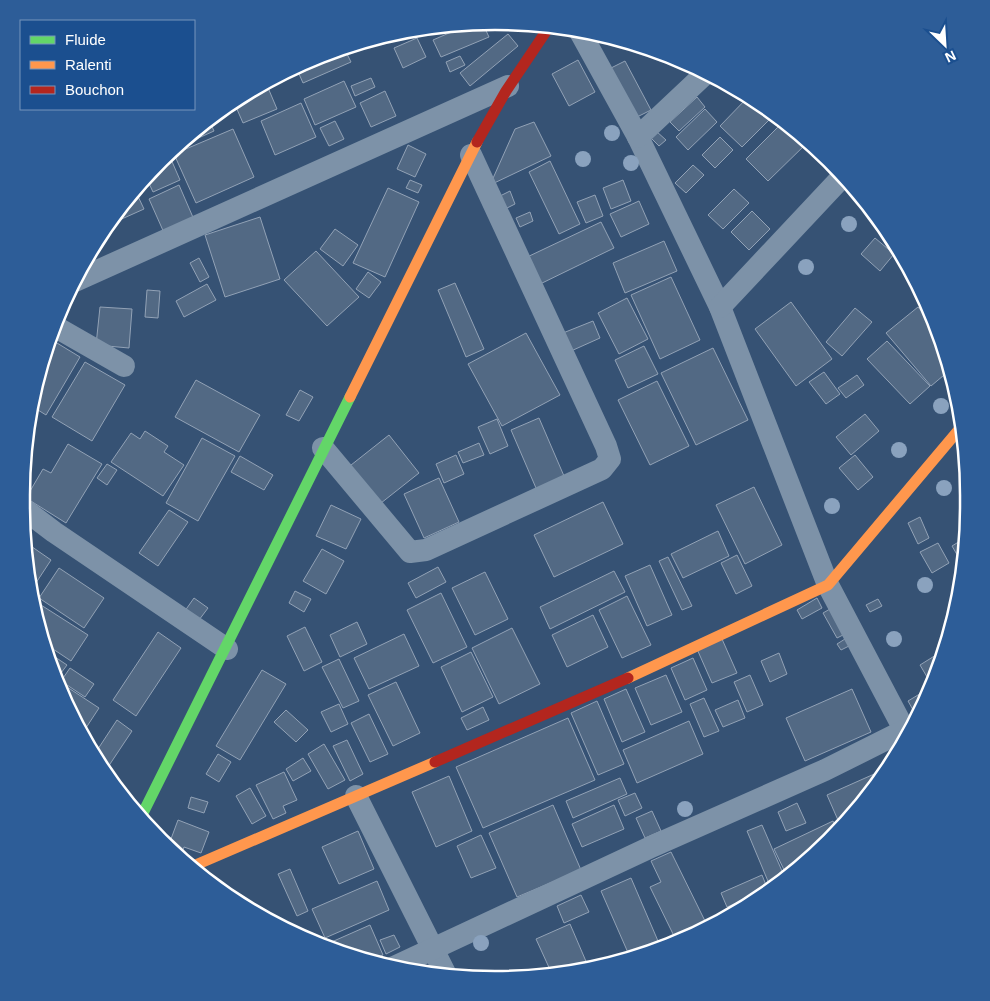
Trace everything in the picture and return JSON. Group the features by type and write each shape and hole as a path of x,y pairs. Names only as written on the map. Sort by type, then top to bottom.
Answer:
{"street":[{"path":"144,812 227,649 323,448 471,155 508,86 545,33"},
{"path":"584,39 638,137 720,307 828,586 904,728"},
{"path":"638,137 701,78"},
{"path":"84,277 508,86"},
{"path":"323,448 410,552 426,550 602,469 610,459 471,155"},
{"path":"720,307 838,181"},
{"path":"61,330 124,366"},
{"path":"198,864 634,676 828,586 956,433"},
{"path":"30,514 227,649"},
{"path":"404,962 660,843 900,736"},
{"path":"356,796 443,968"}],"building":[{"path":"486,30 489,37 441,57 433,40 450,32 465,31"},
{"path":"508,34 518,46 470,86 460,73"},
{"path":"417,38 426,57 403,68 394,48"},
{"path":"347,55 351,62 303,83 299,73"},
{"path":"460,56 465,65 450,72 446,62"},
{"path":"578,60 595,92 569,106 552,74"},
{"path":"625,61 651,110 633,119 607,70"},
{"path":"371,78 375,87 355,96 351,86"},
{"path":"344,81 356,107 315,125 304,99"},
{"path":"269,89 277,109 243,123 237,108"},
{"path":"385,91 396,116 371,127 360,103"},
{"path":"697,97 705,107 679,131 670,122"},
{"path":"743,102 769,120 742,147 720,126"},
{"path":"301,103 316,137 275,155 261,121"},
{"path":"705,109 717,122 688,150 676,137"},
{"path":"335,121 344,139 329,146 320,128"},
{"path":"534,122 551,156 490,185 515,129"},
{"path":"212,126 214,131 195,140"},
{"path":"779,126 803,146 768,181 746,159"},
{"path":"233,129 254,177 196,203 175,157 182,151"},
{"path":"656,131 666,140 659,146 650,137"},
{"path":"720,137 733,150 715,168 702,155"},
{"path":"408,145 426,154 415,177 397,169"},
{"path":"172,161 180,180 153,192 149,184"},
{"path":"550,161 580,224 559,234 529,172"},
{"path":"693,165 704,175 686,193 675,183"},
{"path":"410,180 422,185 418,193 406,188"},
{"path":"623,180 631,201 611,209 603,188"},
{"path":"179,185 195,222 165,235 149,199"},
{"path":"388,188 419,202 385,277 353,263"},
{"path":"734,189 749,203 723,229 708,215"},
{"path":"510,191 515,204 505,209 500,196"},
{"path":"595,195 603,216 586,223 577,202"},
{"path":"138,197 144,209 121,219"},
{"path":"639,201 649,224 621,237 610,214"},
{"path":"752,211 770,229 749,250 731,232"},
{"path":"530,212 533,221 520,227 516,218"},
{"path":"260,217 280,279 225,297 205,235"},
{"path":"601,222 614,248 536,286 523,259"},
{"path":"335,229 358,245 343,266 320,249"},
{"path":"875,238 893,255 880,271 861,254"},
{"path":"664,241 677,271 625,293 613,263"},
{"path":"316,251 359,297 327,326 284,280"},
{"path":"199,258 209,277 200,282 190,263"},
{"path":"368,272 381,282 369,298 356,289"},
{"path":"671,277 700,340 660,359 631,295"},
{"path":"455,283 484,349 466,357 438,290"},
{"path":"207,284 216,300 184,317 176,301"},
{"path":"147,290 160,291 158,318 145,317"},
{"path":"627,298 648,339 619,354 598,313"},
{"path":"791,302 832,359 796,386 755,329"},
{"path":"100,307 132,309 129,348 96,345"},
{"path":"918,307 925,317 944,375 931,386 886,333"},
{"path":"855,308 872,322 842,356 826,342"},
{"path":"593,321 600,338 571,351 563,333"},
{"path":"526,333 560,395 502,426 468,364"},
{"path":"887,341 930,386 910,404 867,359"},
{"path":"56,343 80,357 46,415 38,410"},
{"path":"644,346 658,374 628,388 615,360"},
{"path":"713,348 748,420 696,445 661,373"},
{"path":"85,362 125,385 92,441 52,417"},
{"path":"824,372 840,394 826,404 809,382"},
{"path":"857,375 864,385 846,398 838,388"},
{"path":"196,380 260,415 239,452 175,417"},
{"path":"657,381 689,446 650,465 618,400"},
{"path":"300,390 313,397 299,421 286,415"},
{"path":"865,414 879,431 851,455 836,437"},
{"path":"539,418 567,483 539,495 511,430"},
{"path":"497,419 508,446 490,454 478,427"},
{"path":"145,431 168,446 164,452 184,465 163,496 111,462 131,433 140,439"},
{"path":"389,435 419,473 376,507 346,469"},
{"path":"202,438 235,456 198,521 166,503"},
{"path":"479,443 484,455 463,463 458,452"},
{"path":"68,444 102,464 66,523 30,501 30,491 43,469 51,473"},
{"path":"456,455 464,474 444,483 436,464"},
{"path":"855,455 873,477 858,490 839,468"},
{"path":"240,456 273,475 264,490 231,472"},
{"path":"107,464 117,470 107,485 97,478"},
{"path":"439,478 459,522 424,538 404,494"},
{"path":"754,487 782,545 745,564 716,505"},
{"path":"603,502 623,544 554,577 534,535"},
{"path":"331,505 361,519 346,549 316,536"},
{"path":"169,510 188,522 158,566 139,553"},
{"path":"920,517 929,538 918,544 908,523"},
{"path":"718,531 729,556 683,578 671,554"},
{"path":"958,542 957,555 952,546"},
{"path":"938,543 949,563 932,573 920,552"},
{"path":"32,547 51,560 37,582"},
{"path":"322,549 344,561 326,594 303,581"},
{"path":"737,555 752,586 736,594 721,563"},
{"path":"668,557 692,606 682,610 659,561"},
{"path":"650,565 672,615 647,626 625,576"},
{"path":"438,567 446,582 416,598 408,583"},
{"path":"59,568 104,598 84,628 39,598"},
{"path":"614,571 625,592 550,629 540,607"},
{"path":"485,572 508,619 475,635 452,588"},
{"path":"295,591 311,599 304,612 289,603"},
{"path":"441,593 467,647 433,663 407,610"},
{"path":"627,596 651,645 622,658 599,610"},
{"path":"194,598 208,608 196,624 182,615"},
{"path":"817,598 822,608 802,619 797,610"},
{"path":"878,599 882,606 870,612 866,605"},
{"path":"41,605 88,635 71,661 53,649"},
{"path":"830,609 845,634 837,638 823,613"},
{"path":"593,615 608,647 567,667 552,635"},
{"path":"357,622 367,644 340,657 330,635"},
{"path":"305,627 322,662 304,671 287,636"},
{"path":"512,628 540,684 499,704 472,648"},
{"path":"158,632 181,648 136,716 113,700"},
{"path":"404,634 419,666 369,689 354,658"},
{"path":"722,639 737,673 712,683 697,649"},
{"path":"845,639 849,646 841,650 837,644"},
{"path":"471,652 493,697 462,712 441,667"},
{"path":"779,653 787,674 770,682 761,661"},
{"path":"935,656 927,677 920,665"},
{"path":"56,658 67,665 61,673"},
{"path":"693,658 707,690 685,700 671,668"},
{"path":"339,659 359,701 343,708 322,667"},
{"path":"70,668 94,684 85,697 65,684 63,678"},
{"path":"262,670 286,684 240,760 216,746"},
{"path":"666,675 682,712 651,725 635,688"},
{"path":"750,675 763,705 747,712 734,682"},
{"path":"396,682 420,733 393,746 368,695"},
{"path":"66,686 99,708 86,727"},
{"path":"626,689 645,732 622,742 604,699"},
{"path":"852,689 871,732 805,761 786,718"},
{"path":"921,693 913,710 908,701"},
{"path":"704,698 719,731 704,737 690,704"},
{"path":"738,700 745,718 723,727 715,710"},
{"path":"597,701 624,764 598,775 571,713"},
{"path":"339,704 348,724 331,732 321,712"},
{"path":"483,707 489,720 467,730 461,718"},
{"path":"286,710 308,730 296,742 274,722"},
{"path":"369,714 388,754 370,762 351,723"},
{"path":"568,718 595,780 483,828 456,767"},
{"path":"117,720 132,731 109,765 98,748"},
{"path":"689,721 703,754 637,783 623,750"},
{"path":"347,740 363,774 350,781 333,746"},
{"path":"324,744 345,780 328,789 308,754"},
{"path":"218,754 231,762 219,782 206,774"},
{"path":"303,758 311,771 293,781 286,769"},
{"path":"284,772 297,800 283,806 286,813 273,819 256,785"},
{"path":"875,774 838,820 827,795"},
{"path":"449,776 472,831 436,847 412,792"},
{"path":"620,778 627,794 573,818 566,801"},
{"path":"250,788 266,816 252,824 236,796"},
{"path":"635,793 642,808 625,816 618,800"},
{"path":"191,797 208,802 204,813 188,808"},
{"path":"797,803 806,823 786,831 778,812"},
{"path":"553,805 581,870 517,897 489,833"},
{"path":"614,805 624,829 582,847 572,824"},
{"path":"652,811 661,831 645,838 636,818"},
{"path":"178,820 209,832 201,853 184,847 182,851 171,840"},
{"path":"833,821 834,824 802,856 784,870 774,849"},
{"path":"762,825 782,872 768,882 747,831"},
{"path":"358,831 374,869 339,884 322,847"},
{"path":"481,835 496,868 471,878 457,846"},
{"path":"671,852 705,921 674,936 650,887 661,882 651,861"},
{"path":"290,869 308,911 297,916 278,874"},
{"path":"762,875 766,884 739,902 727,907 721,893"},
{"path":"631,878 658,941 627,951 601,891"},
{"path":"377,881 389,910 325,938 312,909"},
{"path":"581,895 589,912 564,923 557,906"},
{"path":"570,924 586,962 549,968 536,939"},
{"path":"370,925 383,955 375,955 333,941"},
{"path":"394,935 400,947 386,954 380,940"}],"traffic: fast":[{"path":"144,811 350,397"}],"traffic: slow":[{"path":"350,397 477,142"},
{"path":"628,678 828,585 956,433"},
{"path":"198,864 435,762"}],"traffic: jam":[{"path":"477,142 506,91 545,33"},
{"path":"435,762 628,678"}]}
